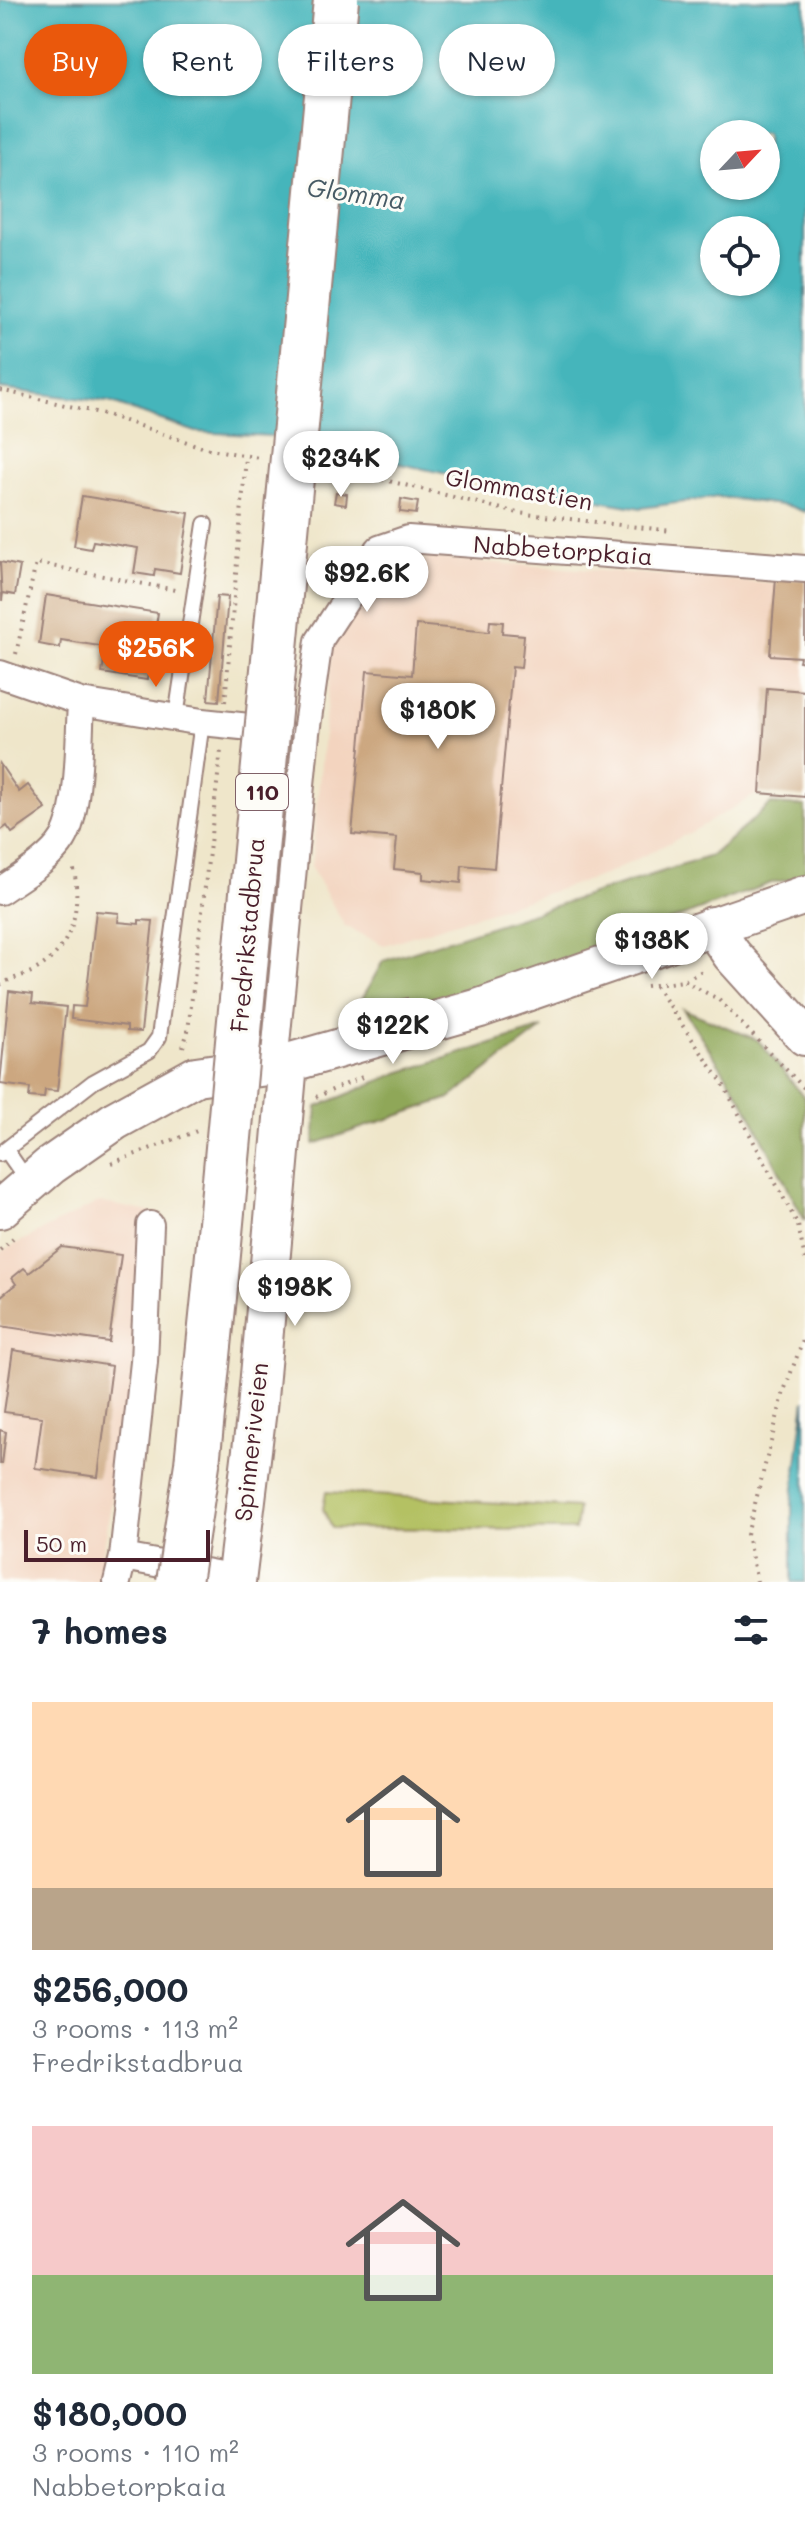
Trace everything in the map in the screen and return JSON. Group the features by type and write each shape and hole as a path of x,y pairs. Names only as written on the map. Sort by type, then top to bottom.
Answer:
{"highway":[{"name":"Fredrikstadbrua","path":"179,1582 197,1464 211,1327 336,0"}],"main road":[{"path":"11,1219 29,1183 116,1120 196,1076 281,1064 480,1008 805,895"},
{"path":"712,926 732,955 805,1036"},
{"name":"Spinneriveien","path":"236,1580 257,1409 281,1064"}],"street":[{"name":"Nabbetorpkaia","path":"281,1064 306,733 319,641 379,549 408,539 805,569"},
{"path":"5,676 81,702 202,722 306,733"},
{"path":"0,891 63,841 70,823 77,772 81,702"},
{"path":"150,1225 144,1362 120,1569 236,1580"}],"lane":[{"path":"176,717 205,524"},
{"path":"29,1183 3,1152 93,1082 149,1051 159,1037 202,722"}],"path":[{"path":"0,390 104,414 205,448 261,458"},
{"name":"Glommastien","path":"322,465 518,513 684,533"},
{"path":"5,676 36,563 195,594"},
{"path":"0,985 33,971 54,957 74,922 74,868 63,841"},
{"path":"684,981 718,999 805,1089"},
{"path":"655,985 722,1082 798,1225 805,1259"},
{"path":"104,1166 206,1128"},
{"path":"0,1250 11,1219"},
{"path":"757,1582 747,1535 784,1391 805,1335"}],"shaded area":[{"path":"428,558 805,586 805,790 767,788 695,830 607,874 384,945 345,926 311,868 334,630 365,582"},
{"path":"99,1202 160,1214 98,1582 0,1582 0,1252"}],"green space":[{"path":"771,804 805,806 805,877 774,882 507,981 347,1026 383,961 711,856"},
{"path":"683,1009 758,1040 805,1098 805,1221 744,1102"},
{"path":"543,1028 450,1098 314,1144 317,1107 398,1073"},
{"path":"326,1492 578,1508 575,1530 332,1528 323,1509"}],"water":[{"name":"Glomma","path":"0,0 805,0 805,512 789,506 719,497 641,508 475,480 272,436 196,432 109,402 0,389"},
{"path":"805,1400 805,1582 792,1582 792,1504"}],"building":[{"path":"336,492 347,494 346,505 334,503"},
{"path":"82,496 189,513 180,573 155,569 154,576 134,573 138,548 93,541 91,549 74,546"},
{"path":"401,499 418,502 416,514 400,512"},
{"path":"0,562 20,566 15,595 3,593 2,601"},
{"path":"776,578 805,580 805,662 799,661 800,657 770,655"},
{"path":"46,595 158,613 147,680 102,673 106,647 61,640 60,648 39,644"},
{"path":"217,596 228,597 219,701 208,700"},
{"path":"490,621 503,622 502,633 524,635 521,668 512,667 494,868 462,865 461,883 423,879 423,872 394,869 397,838 352,834 367,671 412,675 416,625 489,632"},
{"path":"767,688 805,691 805,797 760,793"},
{"path":"0,764 19,792 28,785 46,809 12,833 7,826 0,831"},
{"path":"96,911 119,913 118,922 139,924 139,920 153,921 141,1032 127,1031 127,1026 71,1019 72,1006 85,1007"},
{"path":"9,991 33,994 32,1003 66,1007 57,1091 45,1090 44,1098 29,1097 30,1088 0,1084"},
{"path":"407,998 410,1007 397,1010 395,1001"},
{"path":"62,1247 121,1255 109,1342 0,1326 0,1297 16,1284 12,1278 24,1268 29,1273"},
{"path":"13,1350 112,1366 98,1477 35,1468 42,1417 4,1412"},
{"path":"0,1430 6,1432 2,1464 0,1464"}]}
